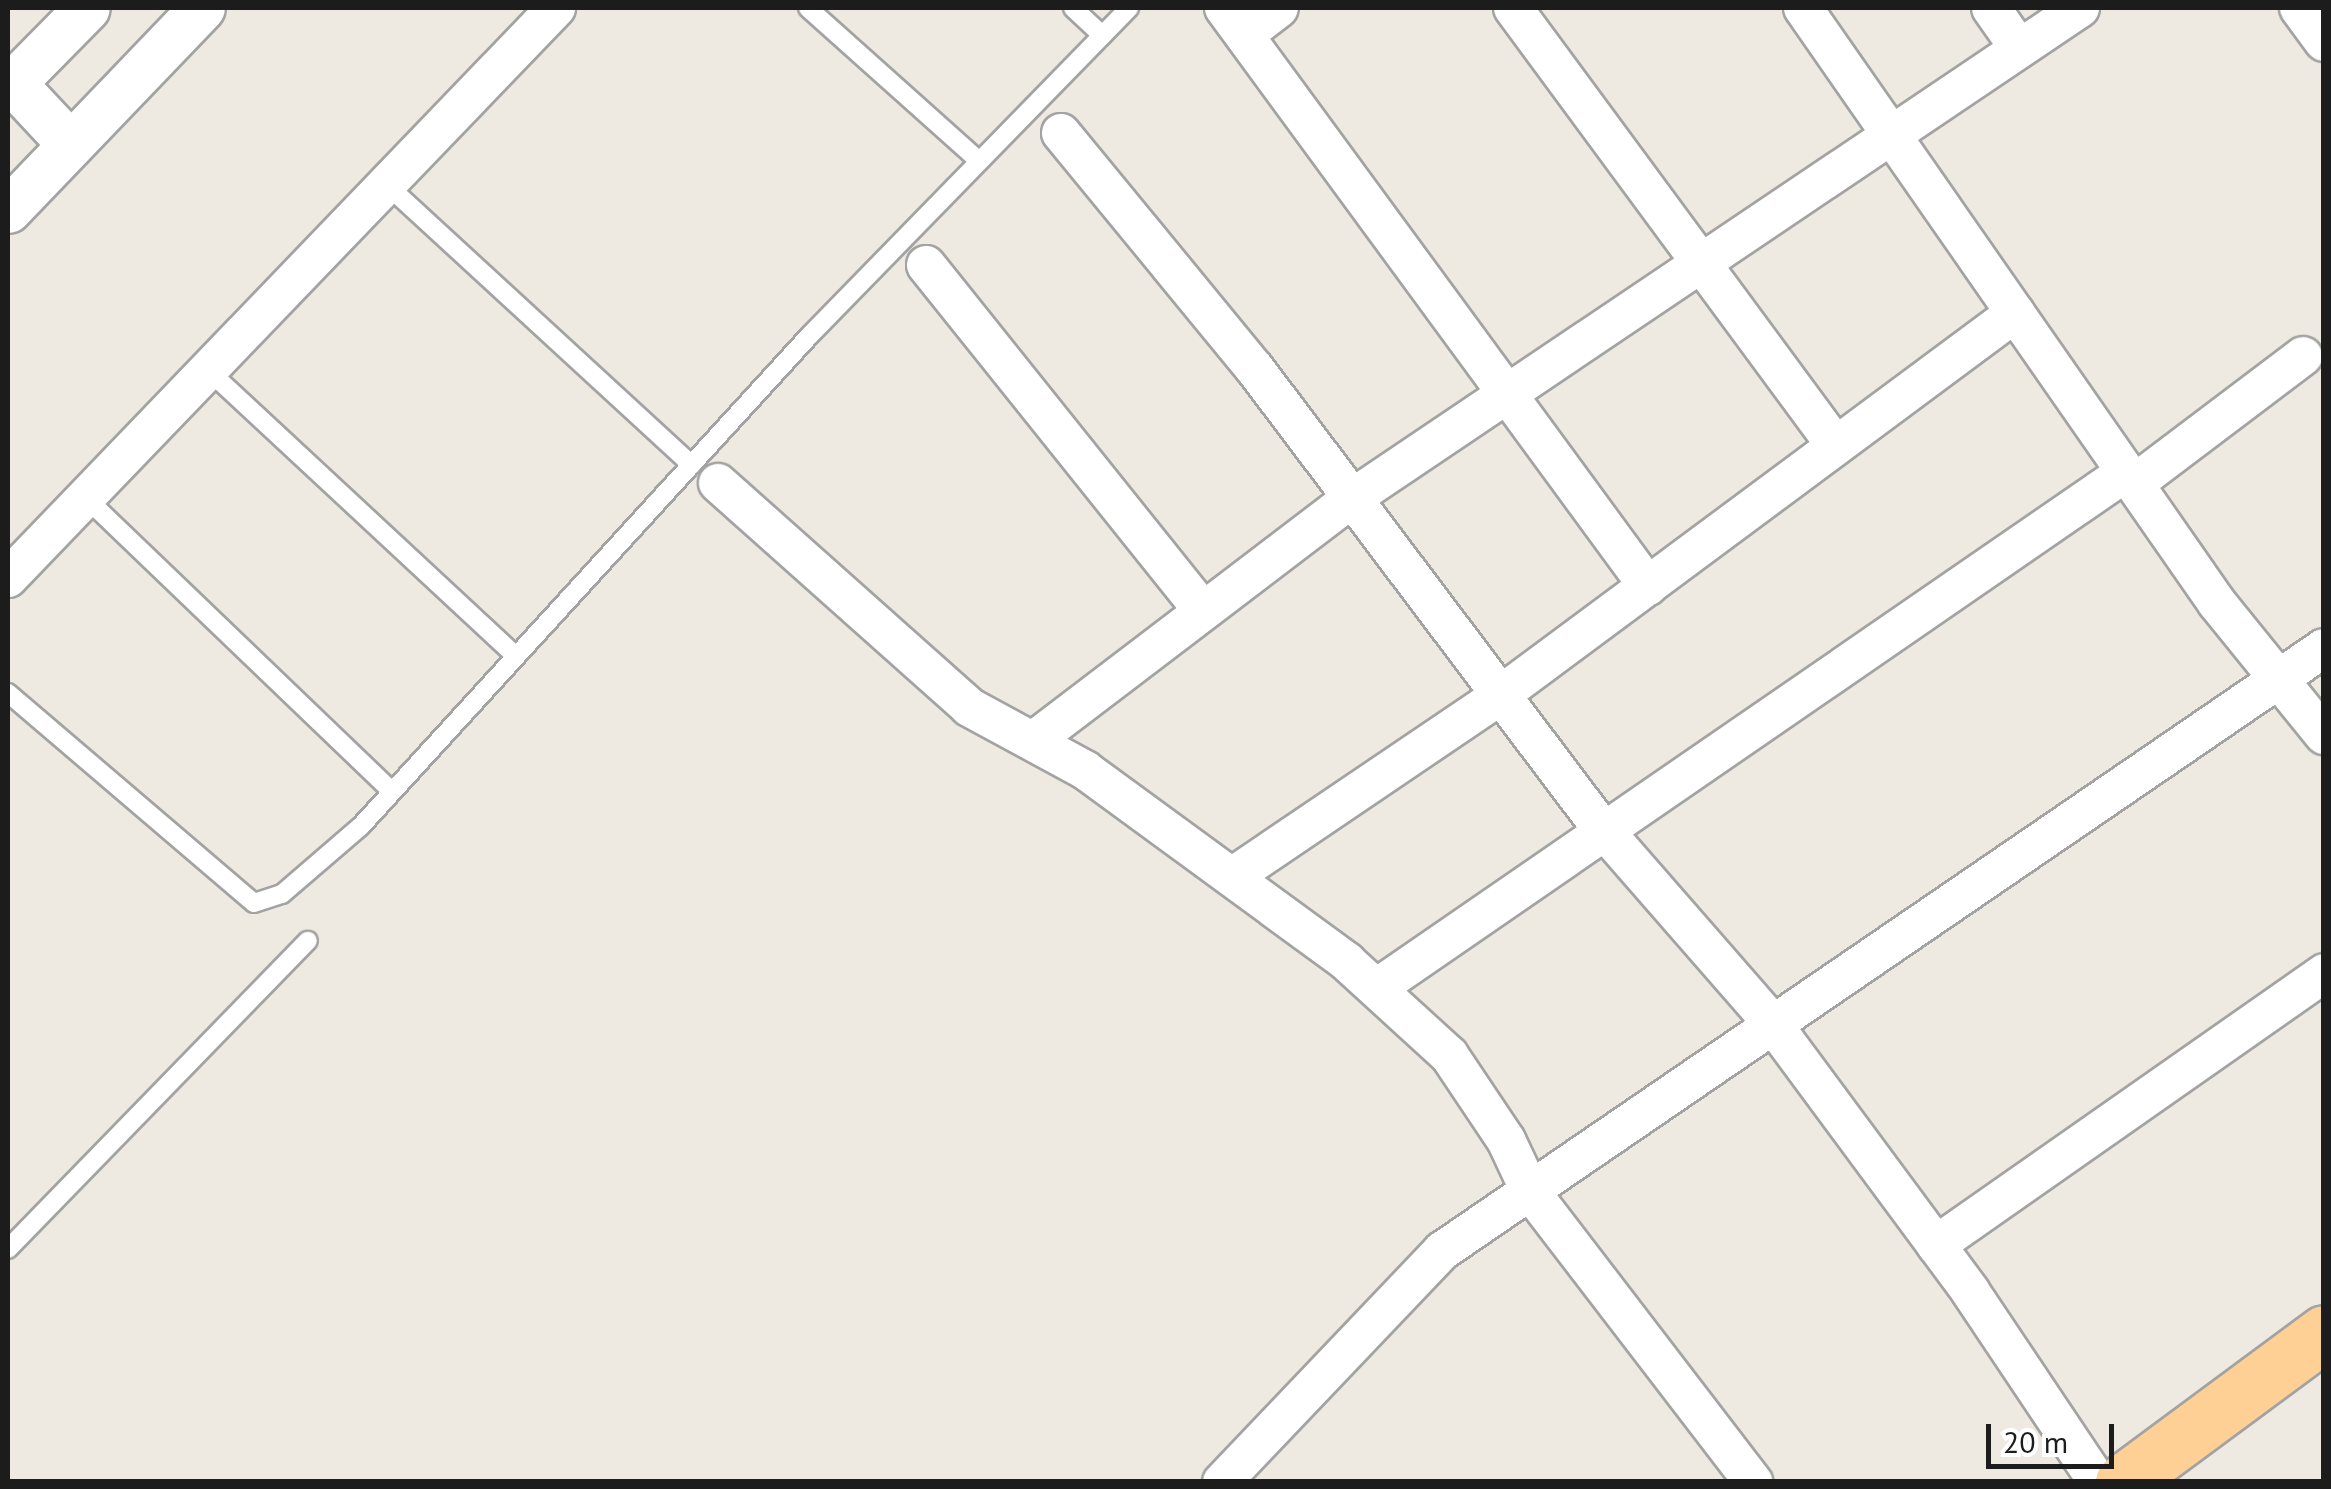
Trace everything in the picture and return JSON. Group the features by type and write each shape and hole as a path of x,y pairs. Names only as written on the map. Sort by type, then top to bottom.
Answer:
{"main road":[{"path":"2122,1482 2324,1334"}],"street":[{"path":"70,144 10,86 87,8"},
{"path":"8,210 202,8"},
{"path":"8,578 556,8"},
{"path":"1279,8 1234,21 1504,395 1648,586"},
{"path":"1513,8 1836,446"},
{"path":"1803,8 2130,478 2324,735"},
{"path":"1990,8 2020,48"},
{"path":"1032,742 1201,608 1350,499 2080,8"},
{"path":"2300,8 2324,42"},
{"path":"1061,133 1255,369 1607,834 1772,1023 1936,1245 2098,1482"},
{"path":"926,266 1201,608"},
{"path":"1232,877 1499,696 2015,313"},
{"path":"1377,988 2130,478 2303,356"},
{"path":"704,474 969,707 1086,770 1377,988 1448,1055 1506,1140 1530,1191 1753,1482"},
{"path":"1222,1482 1442,1251 2324,648"},
{"path":"1936,1245 2324,973"}],"lane":[{"path":"808,8 979,161"},
{"path":"1074,8 1102,35"},
{"path":"8,693 254,903 282,894 392,791 516,656 704,474 979,161 1129,8"},
{"path":"386,184 704,474"},
{"path":"208,370 516,656"},
{"path":"85,498 392,791"},
{"path":"8,1249 308,940"}]}
